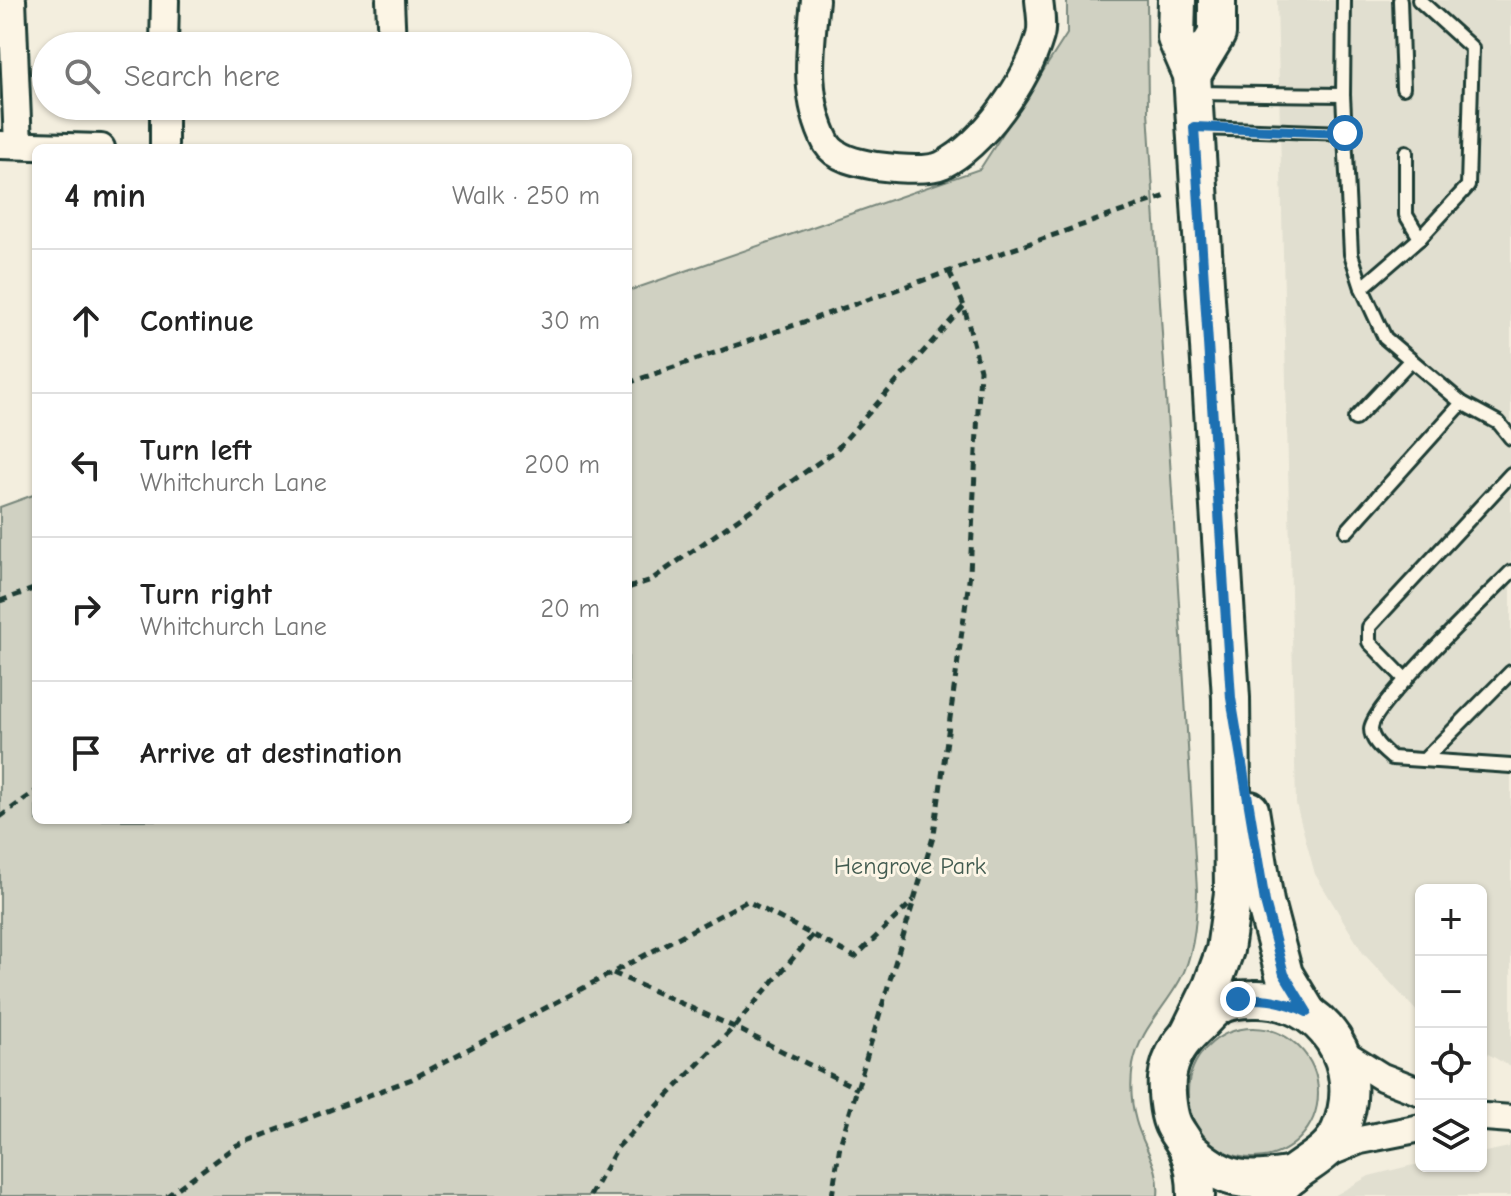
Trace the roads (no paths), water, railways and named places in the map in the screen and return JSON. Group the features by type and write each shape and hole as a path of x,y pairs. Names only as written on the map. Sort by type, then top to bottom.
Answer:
{"street":[{"path":"12,0 9,145 32,146"},
{"path":"164,32 165,0"},
{"path":"390,0 391,32"},
{"path":"815,0 809,64 813,105 829,147 854,162 896,169 940,167 970,146 1013,94 1041,34 1039,0"},
{"path":"1177,0 1176,38 1193,98 1231,698 1233,893 1225,950 1189,1033"},
{"path":"1193,98 1217,34 1217,0"},
{"path":"164,120 164,144"},
{"path":"1231,698 1265,902 1284,974 1307,1012"},
{"path":"1196,1196 1196,1179 1188,1149 1172,1123 1166,1082 1173,1053 1218,1006 1238,999 1270,998 1289,1003 1323,1024 1342,1052 1382,1077 1415,1090"},
{"path":"1295,1176 1340,1131 1349,1099 1342,1052"},
{"path":"1188,1149 1206,1165 1234,1178 1261,1181 1295,1176 1360,1140 1415,1129"}],"lane":[{"path":"1344,0 1343,95 1351,254 1362,288 1385,338 1462,403 1499,423 1511,438"},
{"path":"1400,0 1403,88"},
{"path":"1362,288 1420,238 1468,186 1472,48 1419,0"},
{"path":"1193,98 1343,95"},
{"path":"1193,98 1345,133"},
{"path":"1406,152 1406,215 1420,238"},
{"path":"1355,419 1410,361"},
{"path":"1347,531 1462,403"},
{"path":"1406,680 1369,642 1369,627 1511,474"},
{"path":"1511,572 1373,717 1371,729 1380,747 1392,758 1511,766"},
{"path":"1424,760 1511,672"}],"park label":[{"name":"Hengrove Park","path":"910,866"}]}
